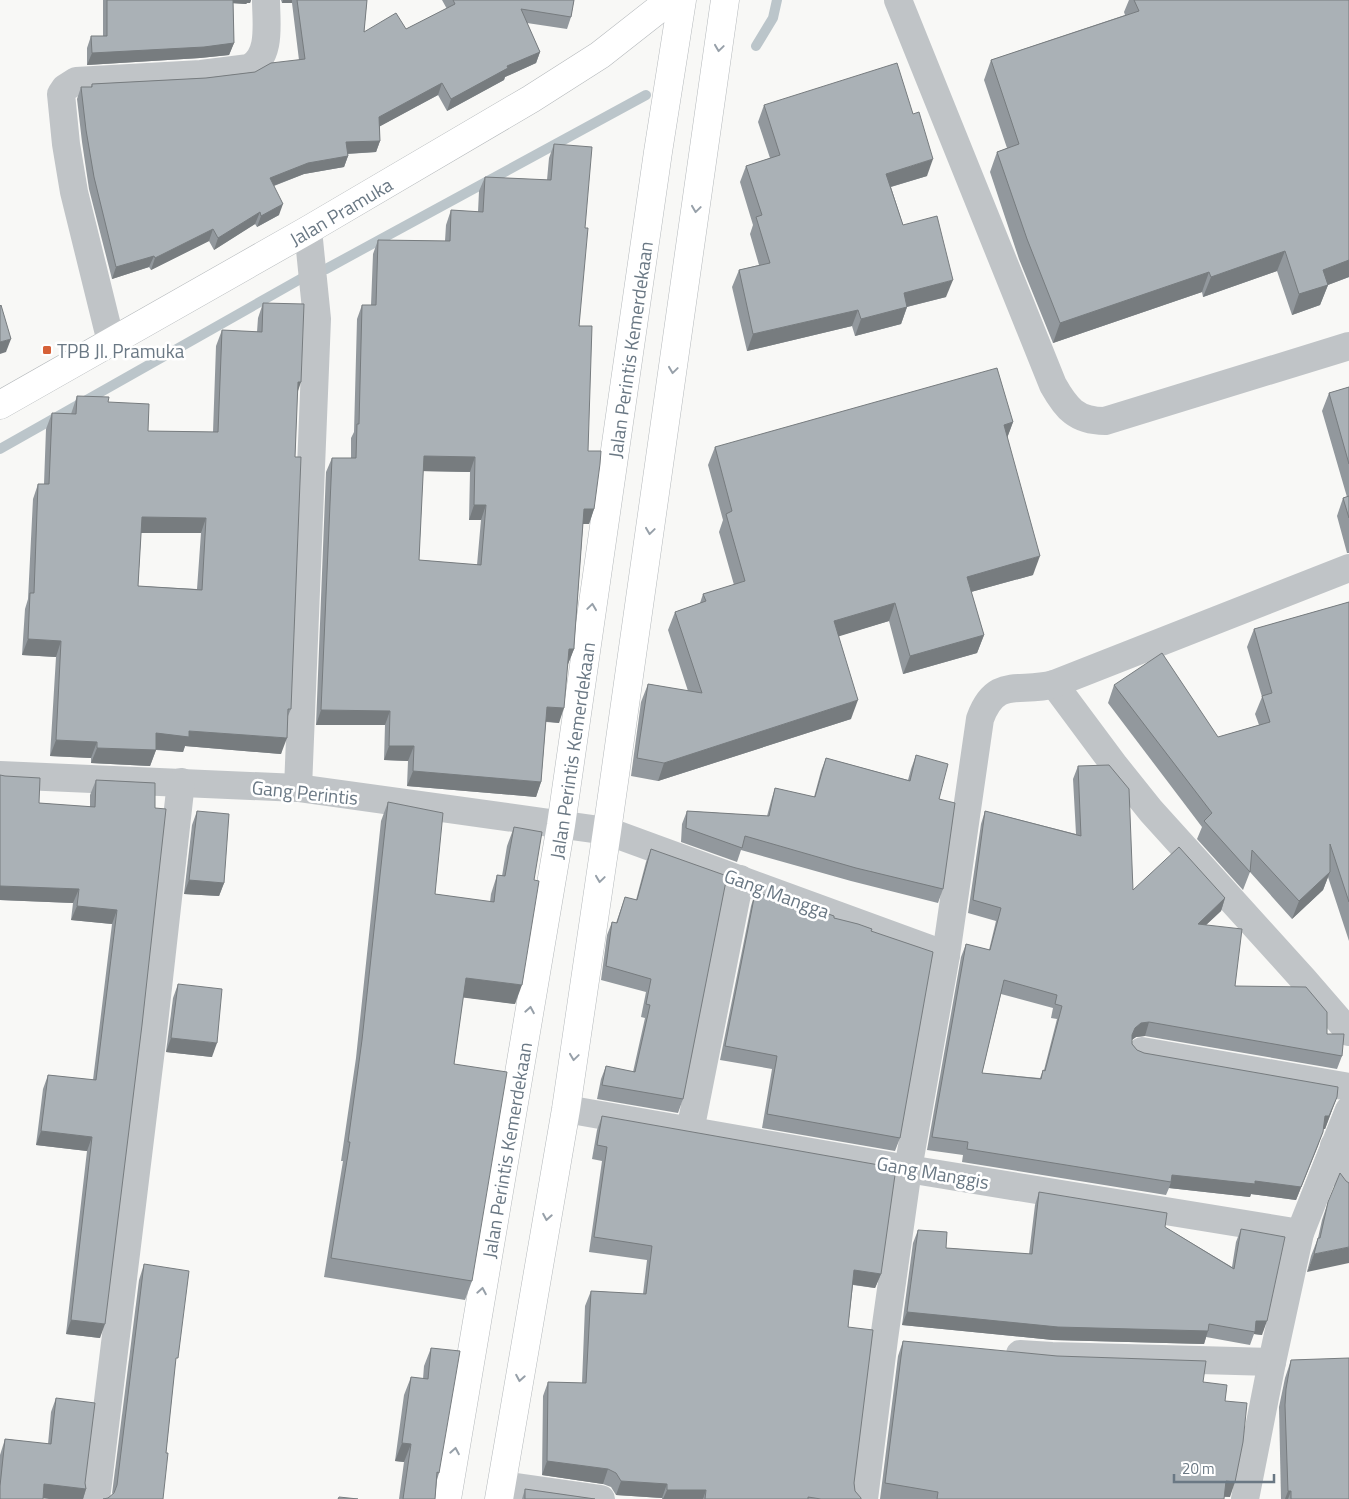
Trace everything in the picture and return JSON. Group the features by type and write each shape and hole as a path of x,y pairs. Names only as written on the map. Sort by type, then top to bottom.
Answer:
{"main road":[{"name":"Jalan Pramuka","path":"0,405 308,230 539,94 600,55 670,0"},
{"name":"Jalan Perintis Kemerdekaan","path":"447,1499 561,826 655,172 682,0"},
{"path":"501,1492 566,1109 725,0"}],"street":[{"path":"111,342 74,192 66,144 62,94 71,84 80,81 201,74 249,68 256,65 265,47 266,0"},
{"path":"898,0 1053,385 1069,409 1089,420 1105,421 1349,346"},
{"path":"298,788 317,319 308,230"},
{"path":"864,1499 908,1168 946,954 979,729 984,709 989,700 1002,690 1054,684 1349,568"},
{"path":"1054,684 1114,766 1151,811 1324,1001 1349,1032"},
{"name":"Gang Perintis","path":"0,775 298,788 607,831"},
{"path":"96,1499 152,1041 181,782"},
{"name":"Gang Mangga","path":"607,831 946,954"},
{"path":"690,1130 740,879"},
{"path":"1142,1051 1349,1087"},
{"name":"Gang Manggis","path":"566,1109 1300,1233"},
{"path":"1245,1499 1300,1233 1349,1110"},
{"path":"1334,1146 1349,1187"},
{"path":"884,1339 913,1342"},
{"path":"998,1352 1052,1356 1272,1362"},
{"path":"501,1492 601,1499"}],"building":[{"path":"107,0 233,0 234,43 204,47 92,53 91,36 107,36"},
{"path":"297,0 367,0 364,32 396,13 406,29 455,4 453,0 574,0 571,17 521,9 540,52 507,66 508,68 451,99 442,83 379,117 380,141 346,142 348,156 308,163 270,178 283,204 261,216 260,212 218,238 213,229 155,258 154,256 116,267 94,177 81,87 92,87 92,84 206,78 255,72 271,63 305,59"},
{"path":"1134,0 1349,0 1349,260 1323,270 1328,285 1299,294 1285,251 1211,277 1209,272 1060,323 1027,239 997,152 1019,144 991,60 1139,11"},
{"path":"897,63 913,114 919,112 933,159 886,174 903,225 937,216 953,280 904,293 907,307 861,319 858,310 753,334 739,270 770,263 756,217 762,215 746,166 780,155 764,105"},
{"path":"554,144 592,147 585,228 588,228 579,326 592,326 588,451 601,451 594,509 584,509 574,649 569,649 564,708 547,707 541,782 413,771 414,746 389,746 390,711 321,710 332,458 356,458 357,424 359,424 362,305 376,305 378,240 450,241 451,210 483,212 485,177 551,180","holes":["424,456 475,457 474,505 486,505 481,565 419,560"]},
{"path":"263,303 304,304 301,382 298,382 295,457 301,457 291,709 288,709 287,738 189,731 189,737 156,733 156,750 97,748 97,742 56,740 61,641 28,639 30,593 34,593 38,484 49,484 52,413 76,414 77,396 109,397 108,402 149,404 148,431 218,432 222,330 262,332","holes":["142,517 206,518 202,590 138,586"]},
{"path":"0,306 11,339 0,342"},
{"path":"997,368 1013,422 1004,425 1040,556 967,577 984,635 910,656 895,603 834,621 858,700 664,763 637,758 648,684 702,693 675,612 706,601 703,594 745,581 726,514 732,511 715,447"},
{"path":"1349,387 1349,464 1329,393"},
{"path":"1349,496 1349,518 1343,498"},
{"path":"1349,602 1349,902 1330,844 1330,872 1299,901 1252,850 1250,872 1204,821 1212,813 1114,685 1162,653 1218,737 1270,722 1262,696 1272,693 1254,629"},
{"path":"916,755 948,764 939,799 955,803 943,889 856,868 745,836 742,848 686,828 687,811 769,816 775,788 815,797 826,758 910,781"},
{"path":"1109,765 1129,789 1133,890 1179,847 1225,898 1198,924 1242,929 1235,986 1306,987 1327,1012 1327,1034 1344,1034 1342,1056 1149,1022 1141,1023 1135,1028 1132,1035 1132,1044 1137,1050 1144,1053 1338,1087 1337,1097 1329,1116 1325,1116 1323,1132 1301,1187 1255,1181 1255,1184 1172,1175 1171,1182 967,1149 968,1142 932,1137 966,944 990,950 1001,908 973,900 985,811 1081,836 1078,766","holes":["1004,980 1057,995 1055,1004 1062,1006 1045,1071 1043,1070 1041,1079 982,1073"]},
{"path":"0,775 40,778 39,803 95,807 96,780 155,783 155,808 166,809 142,1025 105,1324 71,1320 92,1137 41,1131 48,1075 96,1080 117,910 77,906 79,889 0,886"},
{"path":"388,802 443,813 435,894 494,902 497,875 505,876 514,827 542,832 534,880 539,881 522,985 466,978 454,1064 507,1072 472,1281 331,1258 350,1142 348,1142 362,1040"},
{"path":"197,811 229,814 224,883 189,880"},
{"path":"651,849 727,876 683,1099 602,1085 606,1066 635,1072 650,1005 646,1004 651,979 606,966 612,922 617,923 625,897 637,900"},
{"path":"755,893 794,901 794,903 834,916 834,918 858,924 872,929 871,931 933,952 900,1138 767,1114 777,1056 725,1046"},
{"path":"178,984 222,989 217,1043 171,1038"},
{"path":"602,1116 896,1168 881,1274 854,1270 848,1327 873,1330 854,1483 855,1491 861,1499 821,1499 808,1497 808,1499 705,1499 706,1490 667,1490 667,1484 621,1481 616,1473 608,1469 547,1461 548,1382 586,1383 591,1291 646,1294 652,1246 594,1237 607,1147 597,1145"},
{"path":"1340,1173 1349,1183 1349,1247 1314,1254 1318,1238 1320,1238 1328,1202"},
{"path":"1039,1192 1167,1213 1165,1227 1234,1269 1241,1229 1285,1237 1267,1321 1256,1321 1255,1332 1209,1324 1208,1331 1058,1327 907,1312 918,1230 947,1232 946,1248 1032,1254"},
{"path":"144,1264 189,1271 178,1358 176,1358 163,1499 103,1499 108,1498 114,1493 117,1485"},
{"path":"903,1341 1057,1356 1206,1361 1203,1382 1227,1385 1225,1401 1247,1403 1243,1442 1235,1482 1226,1481 1224,1499 937,1499 938,1492 885,1483"},
{"path":"431,1348 460,1351 439,1473 437,1472 435,1499 403,1499 411,1444 402,1443 411,1377 428,1379"},
{"path":"1349,1358 1349,1499 1291,1499 1291,1491 1288,1491 1285,1405 1291,1360"},
{"path":"56,1398 95,1403 85,1483 86,1489 44,1484 43,1499 0,1499 5,1439 51,1444"},
{"path":"525,1489 595,1499 525,1499"},
{"path":"339,1497 358,1499 338,1499"}],"waterway":[{"path":"756,46 773,18 777,0"},
{"path":"326,269 646,95"},
{"path":"0,449 304,277"}],"place":[{"name":"TPB Jl. Pramuka","path":"47,350"}]}
